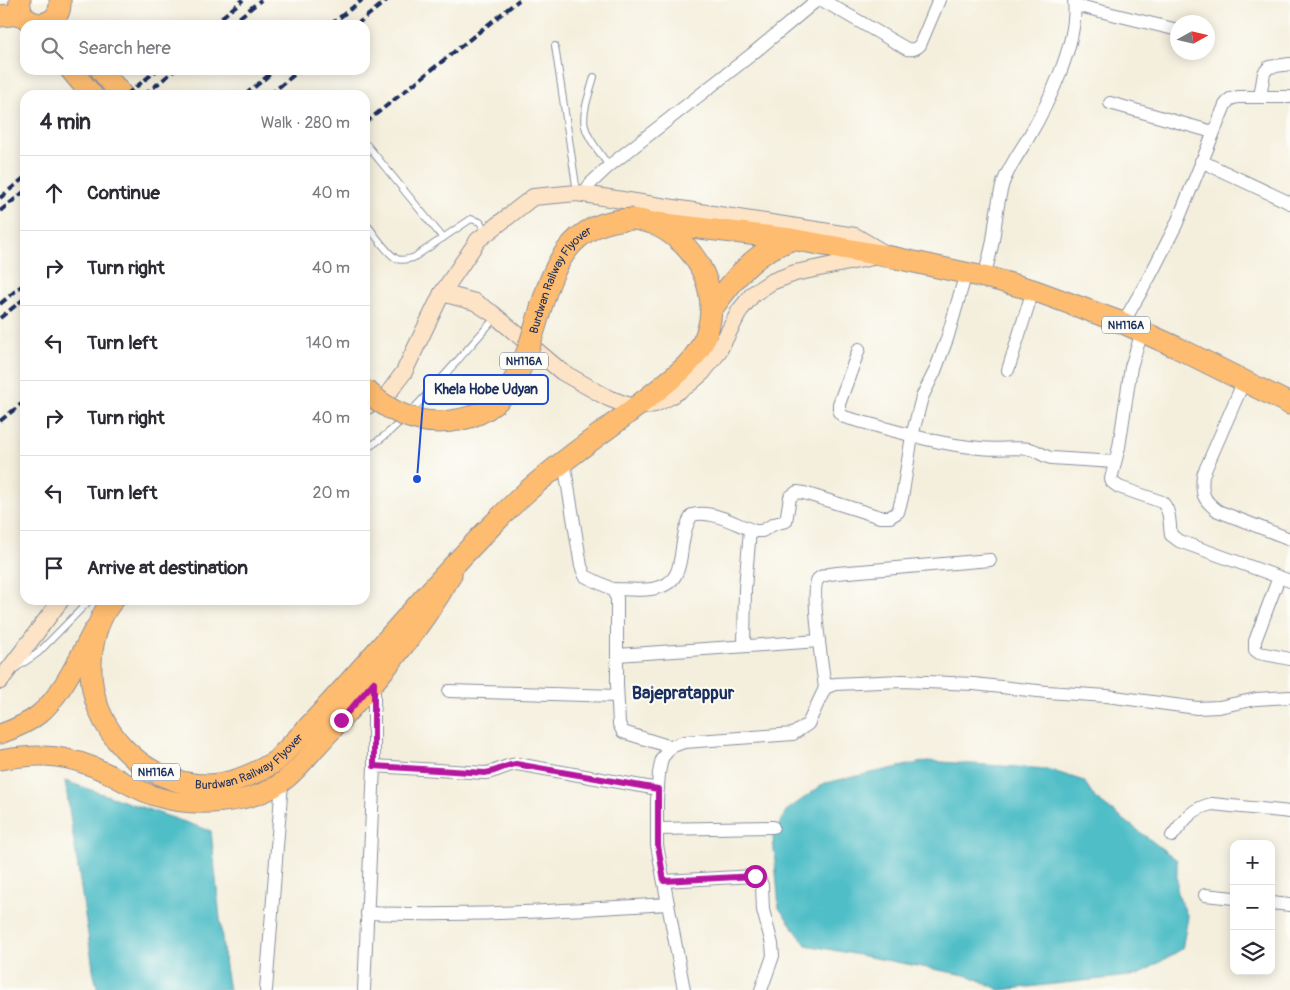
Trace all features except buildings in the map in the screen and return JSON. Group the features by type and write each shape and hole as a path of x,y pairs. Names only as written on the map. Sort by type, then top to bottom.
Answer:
{"highway":[{"path":"52,20 62,8"},
{"path":"0,16 29,16"},
{"path":"75,75 88,90"},
{"path":"105,75 118,90"},
{"name":"Burdwan Railway Flyover","path":"370,393 386,407 408,417 431,422 451,421 476,414 490,406 505,394 517,378 527,354 550,279 572,242 587,231 604,223 620,220 641,220"},
{"name":"NH116A","path":"641,220 791,239 885,256 975,275 1033,290 1178,348 1290,404"},
{"name":"NH116A","path":"461,558 523,495 688,365 700,347 705,336 711,310 709,288 696,260 685,245 674,236 641,220"},
{"name":"NH116A","path":"711,310 736,278 752,262 767,251 791,239"},
{"name":"Burdwan Railway Flyover","path":"110,605 99,620 91,646 90,674 94,697 103,720 114,738 132,757 150,770 180,781 208,785 234,781 258,773 276,761 461,558"}],"main road":[{"path":"0,760 36,755 71,759 104,772 156,797 178,802 200,804 228,801 259,794 282,782 374,682 415,634 461,558"},
{"name":"Burdwan Railway Flyover","path":"0,734 26,723 48,706 68,678 99,620"}],"street":[{"path":"580,193 608,166 752,55 817,0"},
{"path":"822,0 906,49 911,50 916,49 920,45 939,0"},
{"path":"564,462 584,576 612,589 652,589 665,585 676,576 686,525 692,515 699,513 710,515 750,530 762,531 774,524 786,521 790,497 797,492 804,492 880,517 890,517 898,512 912,436 922,397 975,275 993,240 996,210 1003,184 1013,162 1043,111 1056,82 1072,32 1074,3 1170,28"},
{"path":"1260,97 1264,73 1268,67 1290,64"},
{"path":"1290,97 1238,97 1230,99 1225,105 1176,225 1150,276 1132,328 1130,367 1111,479 1114,485 1162,502 1166,506 1169,515 1171,534 1179,541 1284,579 1255,641 1255,650 1259,653 1290,659"},
{"path":"1110,104 1213,132"},
{"path":"1201,161 1290,203"},
{"path":"370,404 387,395 404,372 442,293 478,240 533,198 580,193 855,236 885,256"},
{"path":"442,293 475,302 497,316 562,372 608,398 635,408 655,404 688,386 718,354 740,310 753,294 771,282 795,273 885,256"},
{"path":"1008,370 1033,290"},
{"path":"859,349 839,404 840,412 844,417 912,436 980,448 1032,450 1051,458 1115,462"},
{"path":"1244,381 1203,476 1202,490 1207,503 1218,511 1290,539"},
{"path":"744,646 745,588 750,530"},
{"path":"612,589 617,598 619,724 623,732 671,746 684,742 793,734 808,724 825,688 815,588 818,579 825,575 990,560"},
{"path":"3,677 57,605"},
{"path":"617,654 820,641"},
{"path":"825,688 835,684 902,681 974,684 1107,696 1196,708 1219,707 1256,699 1290,697"},
{"path":"364,990 374,766 374,682"},
{"path":"449,691 618,696"},
{"path":"671,746 662,758 658,773 657,829 664,881 684,990"},
{"path":"374,766 485,773 495,772 507,765 516,764 658,789"},
{"path":"266,990 282,782"},
{"path":"1172,836 1189,814 1201,806 1212,804 1290,812"},
{"path":"657,829 773,827"},
{"path":"664,881 755,876 759,878 762,885 763,910 772,944 773,956 761,990"},
{"path":"1205,895 1230,898"},
{"path":"1275,903 1290,905"},
{"path":"368,913 426,915 495,914 668,904"}],"lane":[{"path":"555,46 580,193"},
{"path":"594,77 583,113 584,126 588,137 608,166"},
{"path":"370,149 443,238"},
{"path":"370,228 389,252 396,258 403,260 412,258 471,220 480,222 487,233"},
{"path":"370,446 395,427 426,396 497,316"},
{"path":"3,677 38,653 85,605"}],"water":[{"path":"927,761 1047,769 1084,781 1095,798 1177,860 1177,893 1188,917 1182,949 1138,975 1000,990 970,976 806,945 779,908 773,837 786,811 825,783"},
{"path":"65,781 211,831 229,990 98,990 94,975"}],"railway":[{"path":"218,20 243,0"},
{"path":"236,20 261,0"},
{"path":"336,20 362,0"},
{"path":"362,20 387,0"},
{"path":"370,119 519,0"},
{"path":"132,90 151,75"},
{"path":"150,90 169,75"},
{"path":"251,90 269,75"},
{"path":"275,90 294,75"},
{"path":"0,198 20,181"},
{"path":"0,211 20,195"},
{"path":"0,304 20,287"},
{"path":"0,318 20,302"},
{"path":"0,421 20,405"}],"place":[{"name":"Khela Hobe Udyan","path":"417,479"}],"district":[{"name":"Bajepratappur","path":"683,693"}],"route":[{"path":"341,720 374,682 374,766 485,773 495,772 507,765 516,764 658,789 658,845 664,881 755,876"}]}
